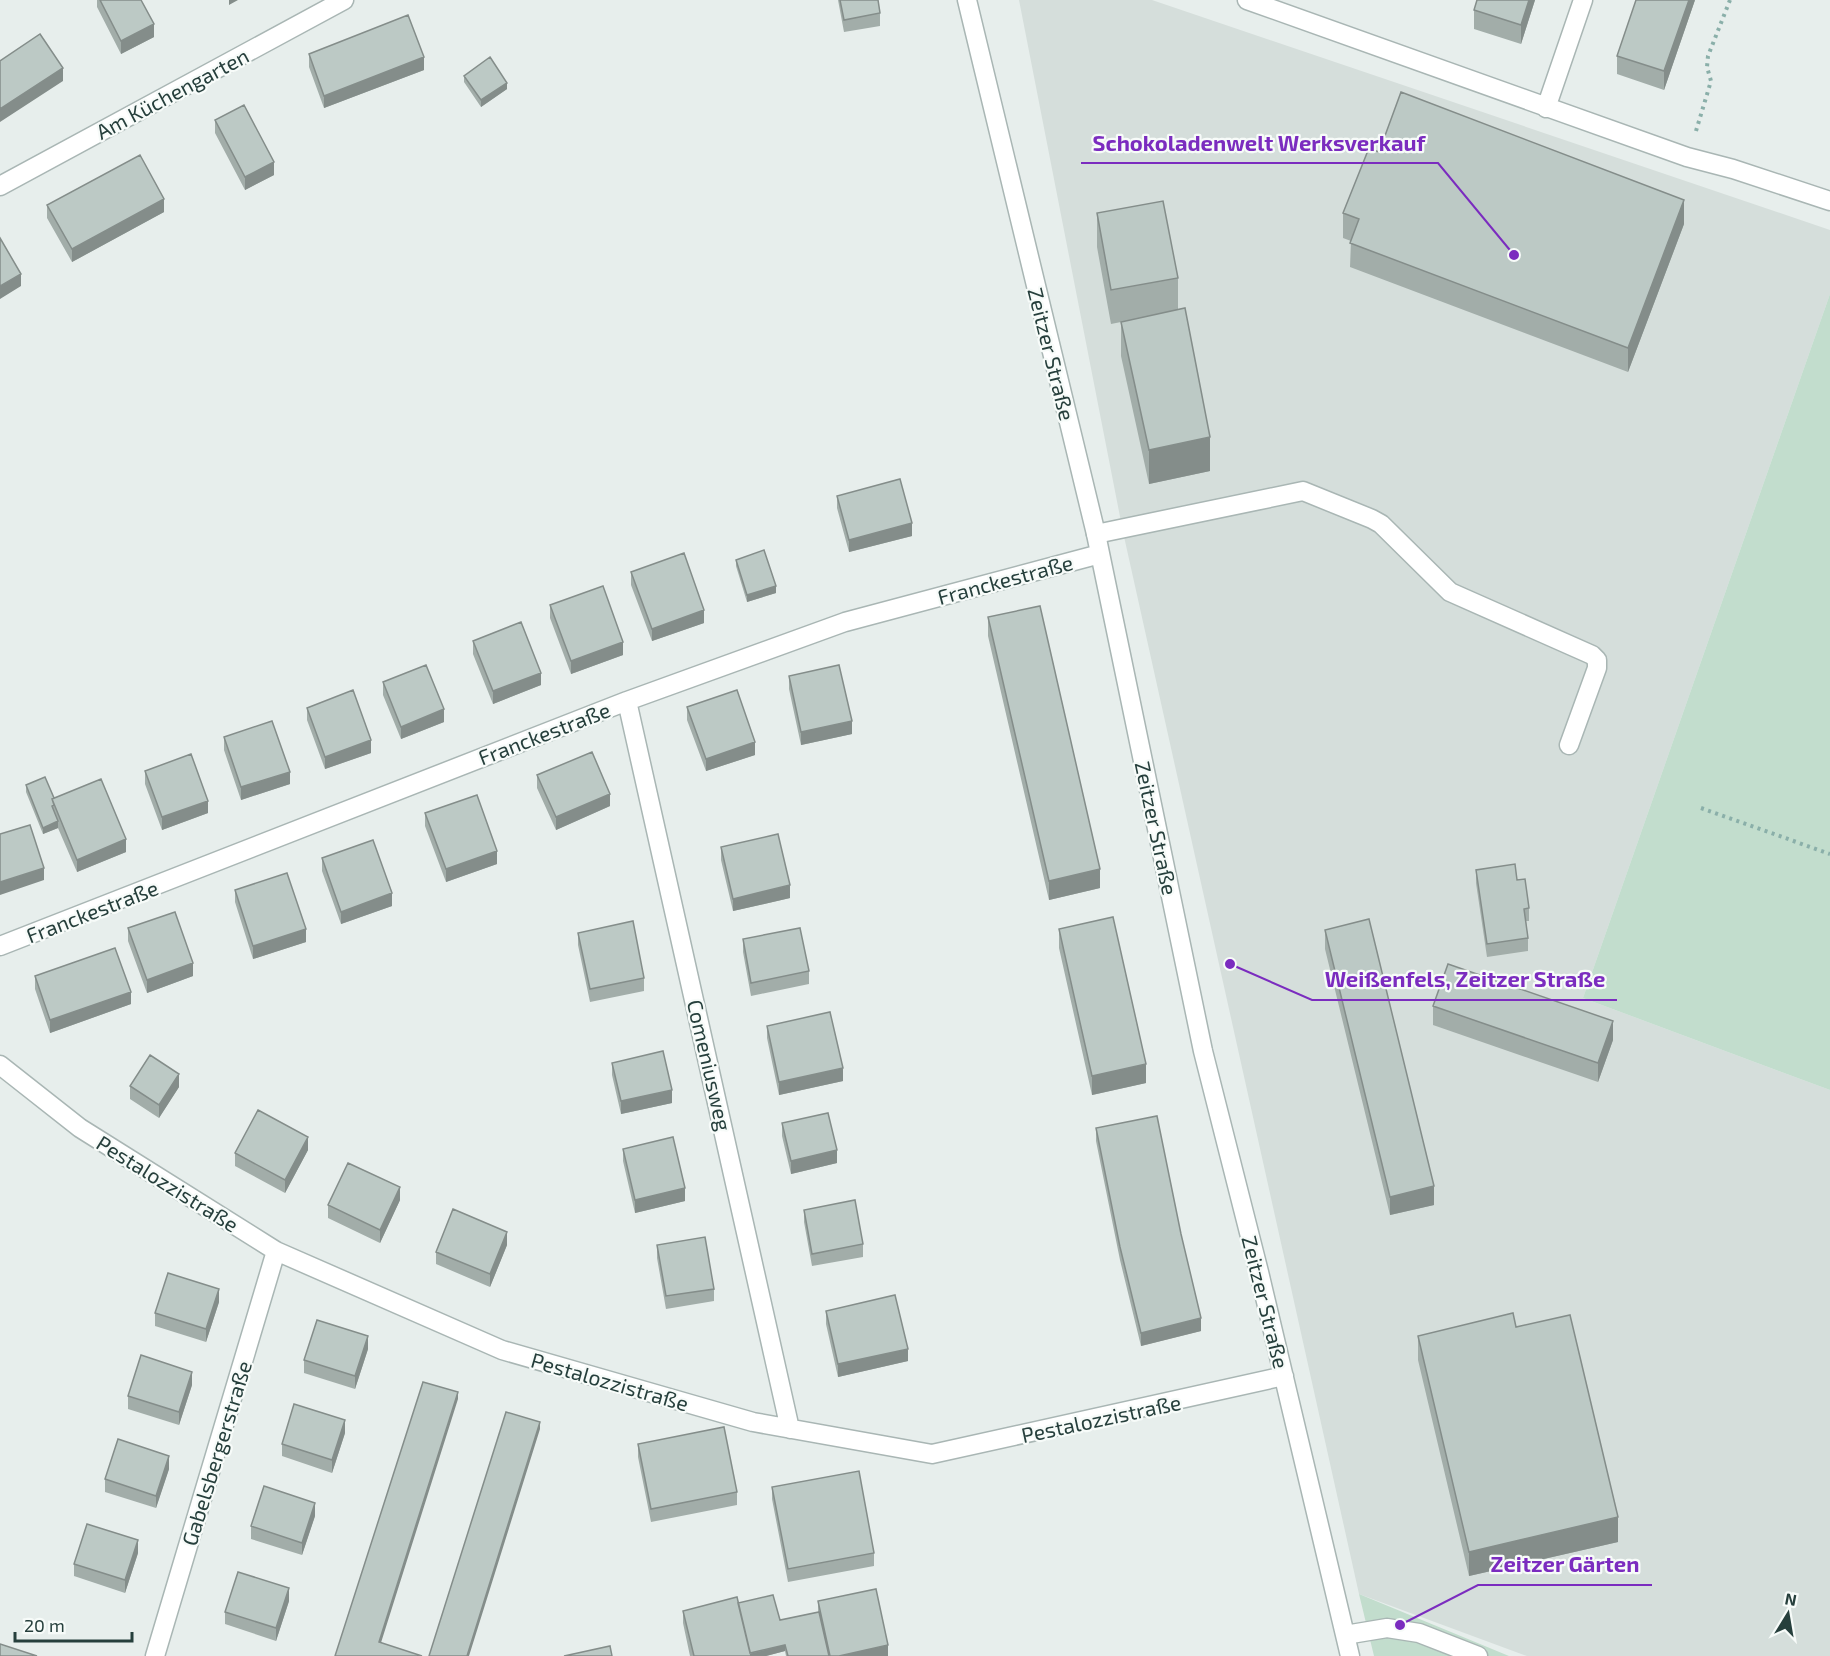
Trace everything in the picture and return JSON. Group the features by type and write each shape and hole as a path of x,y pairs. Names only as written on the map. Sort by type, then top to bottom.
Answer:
{"street":[{"name":"Am Küchengarten","path":"0,186 344,0"},
{"name":"Zeitzer Straße","path":"967,0 1096,534 1201,1039 1350,1656"},
{"path":"1247,0 1688,157 1733,169 1830,201"},
{"path":"1546,108 1583,0"},
{"path":"1096,534 1303,491 1372,519 1382,524 1450,592 1592,655 1597,660 1597,668 1569,744"},
{"name":"Franckestraße","path":"0,946 627,701 845,622 1100,554"},
{"name":"Comeniusweg","path":"627,701 790,1429"},
{"name":"Pestalozzistraße","path":"0,1065 80,1128 276,1251 501,1350 753,1422 932,1454 1284,1376"},
{"name":"Gabelsbergerstraße","path":"155,1656 276,1251"},
{"path":"1346,1635 1387,1628 1419,1633 1478,1656"}],"path":[{"path":"1688,157 1712,81 1707,67 1708,56 1730,0"},
{"path":"1701,808 1830,854"}],"shaded area":[{"path":"1019,0 1152,0 1830,230 1830,294 1583,998 1830,1090 1830,1656 1527,1656 1359,1594 1123,532"}],"green space":[{"path":"1830,294 1830,1090 1583,998"},
{"path":"1359,1594 1509,1656 1374,1656"}],"building":[{"path":"100,0 141,0 154,24 121,41"},
{"path":"840,0 878,0 880,13 844,20"},
{"path":"1477,0 1529,0 1521,25 1474,10"},
{"path":"1636,0 1689,0 1664,71 1617,56"},
{"path":"408,15 424,57 324,96 309,54"},
{"path":"40,34 63,68 0,109 0,61"},
{"path":"490,57 507,83 481,100 464,76"},
{"path":"1401,92 1684,200 1628,348 1350,243 1359,219 1343,213 1369,148 1379,152"},
{"path":"244,105 274,162 245,177 215,120"},
{"path":"140,155 164,199 72,249 47,205"},
{"path":"1163,201 1178,278 1111,290 1097,213"},
{"path":"0,238 21,274 0,286"},
{"path":"1185,308 1210,437 1149,450 1121,322"},
{"path":"900,479 912,523 849,540 837,496"},
{"path":"764,550 776,586 747,595 736,560"},
{"path":"684,553 704,610 652,629 631,572"},
{"path":"603,586 623,642 571,661 550,605"},
{"path":"1040,606 1100,869 1049,881 988,617"},
{"path":"521,622 541,673 493,691 473,641"},
{"path":"426,665 444,709 401,727 383,682"},
{"path":"839,665 852,721 801,732 789,676"},
{"path":"353,690 371,740 325,757 307,708"},
{"path":"737,690 755,742 706,759 687,707"},
{"path":"272,721 290,772 241,787 224,737"},
{"path":"592,752 610,794 556,817 537,775"},
{"path":"191,754 208,801 162,817 145,771"},
{"path":"45,777 54,798 52,806 58,821 43,828 26,785"},
{"path":"101,779 126,839 77,860 52,799"},
{"path":"477,795 497,851 446,869 425,813"},
{"path":"30,825 44,868 0,882 0,834"},
{"path":"778,834 790,885 733,899 721,847"},
{"path":"373,840 392,893 341,912 322,858"},
{"path":"1515,864 1517,880 1525,879 1529,908 1524,909 1528,938 1487,944 1476,870"},
{"path":"287,873 306,929 253,946 235,890"},
{"path":"175,912 193,963 147,980 128,928"},
{"path":"1113,917 1146,1064 1092,1076 1059,929"},
{"path":"1369,919 1434,1186 1390,1197 1325,930"},
{"path":"633,921 644,978 590,989 578,933"},
{"path":"800,928 809,971 751,983 743,939"},
{"path":"115,948 131,992 50,1020 35,976"},
{"path":"1448,964 1613,1021 1598,1063 1433,1006"},
{"path":"830,1012 843,1068 779,1082 767,1026"},
{"path":"663,1051 672,1090 621,1101 612,1063"},
{"path":"150,1055 179,1074 159,1105 130,1086"},
{"path":"258,1110 308,1137 285,1180 235,1153"},
{"path":"828,1113 837,1150 791,1161 782,1123"},
{"path":"1157,1116 1201,1318 1141,1333 1120,1247 1096,1128"},
{"path":"673,1137 685,1188 635,1200 623,1149"},
{"path":"348,1163 400,1187 380,1230 328,1205"},
{"path":"855,1200 863,1244 812,1254 804,1210"},
{"path":"453,1209 507,1232 490,1274 436,1252"},
{"path":"705,1237 714,1289 666,1296 657,1245"},
{"path":"168,1273 219,1289 206,1329 155,1313"},
{"path":"895,1295 908,1349 838,1364 826,1311"},
{"path":"1513,1313 1516,1327 1570,1315 1618,1517 1469,1552 1418,1336"},
{"path":"317,1320 368,1336 355,1376 304,1360"},
{"path":"141,1355 192,1372 179,1412 128,1396"},
{"path":"423,1382 458,1392 379,1642 422,1656 335,1656"},
{"path":"294,1404 345,1420 332,1460 282,1444"},
{"path":"506,1412 540,1422 467,1656 429,1656"},
{"path":"724,1427 737,1492 651,1509 638,1444"},
{"path":"118,1439 169,1456 156,1496 105,1479"},
{"path":"859,1471 874,1553 788,1569 772,1487"},
{"path":"264,1486 315,1503 302,1543 251,1526"},
{"path":"87,1524 138,1540 125,1580 74,1564"},
{"path":"238,1572 289,1588 276,1628 225,1612"},
{"path":"876,1589 888,1645 830,1656 818,1601"},
{"path":"773,1595 780,1620 819,1612 829,1656 788,1656 785,1645 750,1653 738,1603"},
{"path":"737,1597 751,1656 694,1656 683,1611"},
{"path":"0,1644 37,1656 0,1656"},
{"path":"610,1646 612,1656 564,1656"}],"place":[{"name":"Schokoladenwelt Werksverkauf","path":"1514,255"},
{"name":"Weißenfels, Zeitzer Straße","path":"1230,964"},
{"name":"Zeitzer Gärten","path":"1400,1625"}]}
